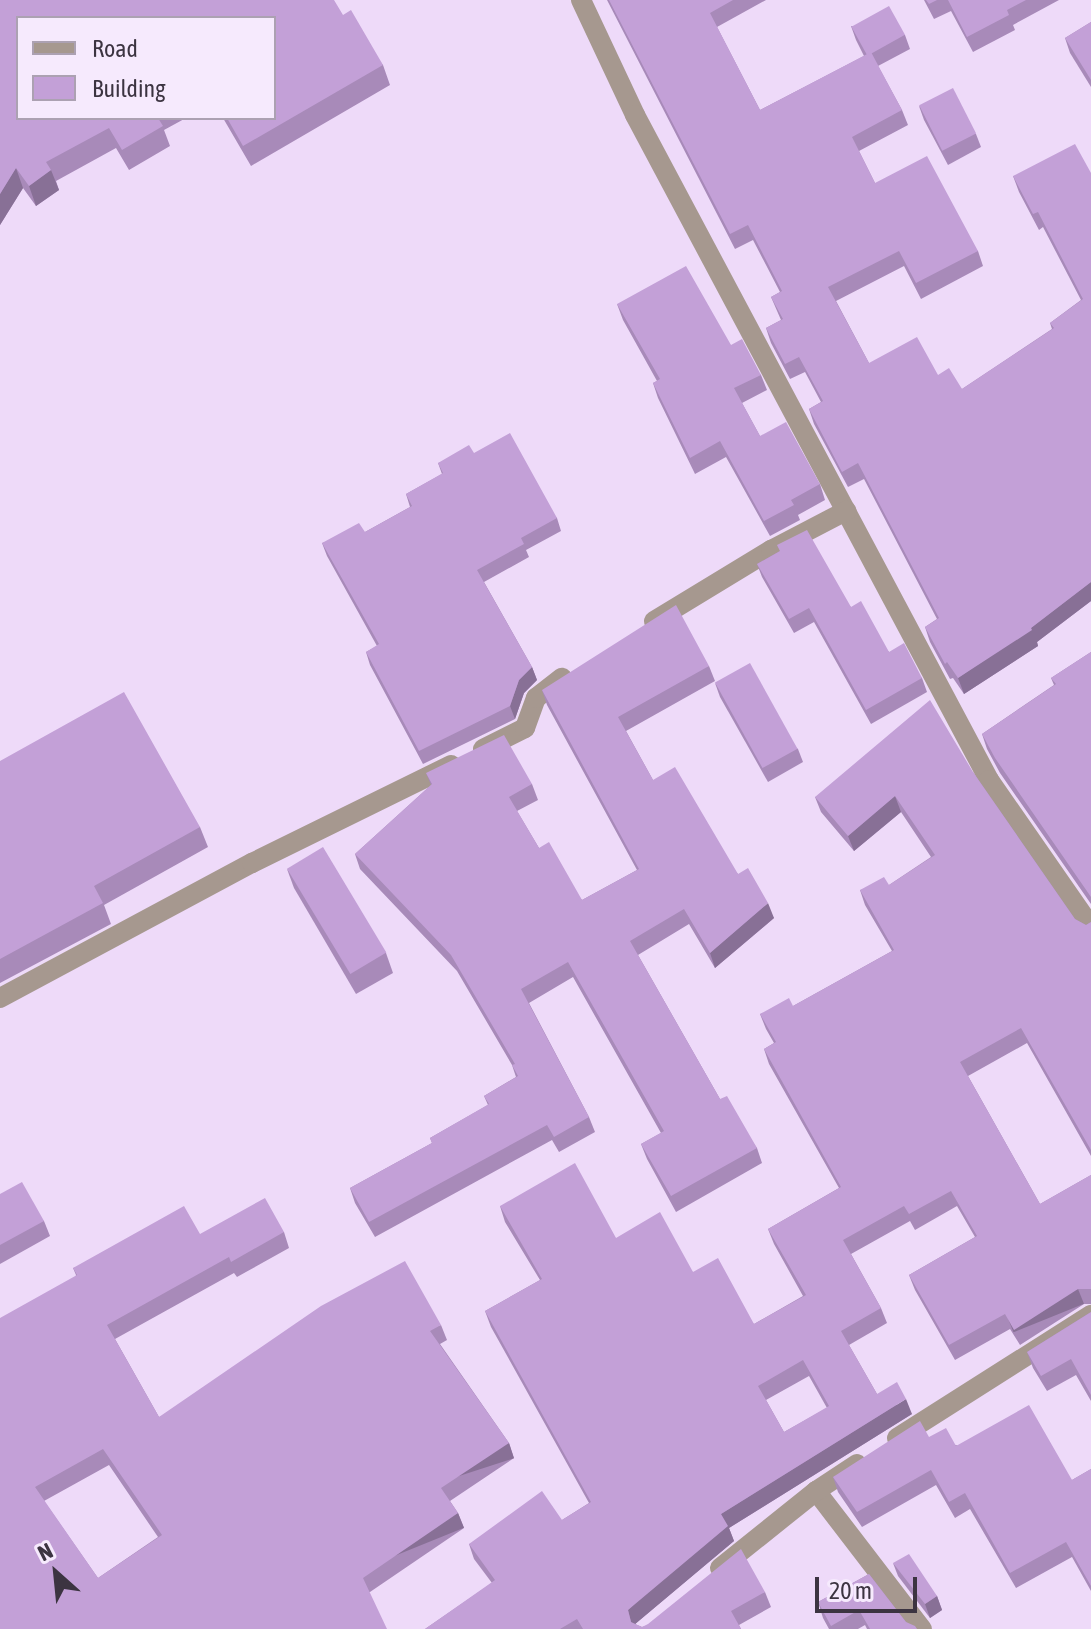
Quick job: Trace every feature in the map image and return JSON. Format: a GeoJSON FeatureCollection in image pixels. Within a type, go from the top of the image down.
{"type":"FeatureCollection","features":[{"type":"Feature","properties":{"kind":"street"},"geometry":{"type":"LineString","coordinates":[[581,0],[635,115],[989,780],[1091,927]]}},
{"type":"Feature","properties":{"kind":"street"},"geometry":{"type":"LineString","coordinates":[[641,629],[771,550],[846,511]]}},
{"type":"Feature","properties":{"kind":"street"},"geometry":{"type":"LineString","coordinates":[[0,998],[252,863],[525,728],[536,698],[576,669]]}},
{"type":"Feature","properties":{"kind":"street"},"geometry":{"type":"LineString","coordinates":[[707,1580],[816,1491],[1091,1315]]}},
{"type":"Feature","properties":{"kind":"street"},"geometry":{"type":"LineString","coordinates":[[816,1491],[922,1629]]}},
{"type":"Feature","properties":{"kind":"building"},"geometry":{"type":"Polygon","coordinates":[[[0,0],[334,0],[343,15],[351,10],[383,65],[243,146],[228,120],[276,120],[276,16],[16,16],[16,120],[159,120],[163,126],[122,150],[109,128],[46,162],[51,170],[29,186],[16,168],[0,194],[0,0]]]}},
{"type":"Feature","properties":{"kind":"building"},"geometry":{"type":"Polygon","coordinates":[[[609,0],[733,0],[710,13],[760,110],[871,52],[902,110],[852,137],[875,183],[927,156],[978,251],[916,283],[899,251],[828,287],[869,363],[917,337],[938,375],[949,368],[962,389],[1054,328],[1050,323],[1083,299],[1038,212],[1033,214],[1013,176],[1075,144],[1091,173],[1091,582],[1032,630],[958,678],[947,662],[945,664],[925,627],[939,618],[858,463],[842,472],[809,409],[823,401],[799,357],[785,364],[766,328],[783,319],[771,297],[782,291],[748,225],[730,234],[609,0]]]}},
{"type":"Feature","properties":{"kind":"building"},"geometry":{"type":"Polygon","coordinates":[[[948,0],[1026,0],[1007,10],[1009,15],[967,37],[948,0]]]}},
{"type":"Feature","properties":{"kind":"building"},"geometry":{"type":"Polygon","coordinates":[[[889,6],[905,35],[867,56],[851,27],[889,6]]]}},
{"type":"Feature","properties":{"kind":"building"},"geometry":{"type":"Polygon","coordinates":[[[1091,22],[1091,80],[1065,38],[1091,22]]]}},
{"type":"Feature","properties":{"kind":"building"},"geometry":{"type":"Polygon","coordinates":[[[953,88],[976,133],[942,151],[919,105],[953,88]]]}},
{"type":"Feature","properties":{"kind":"building"},"geometry":{"type":"Polygon","coordinates":[[[686,266],[731,345],[742,339],[761,375],[734,388],[760,436],[786,422],[820,484],[791,500],[794,505],[764,521],[720,441],[690,458],[653,383],[660,379],[617,304],[686,266]]]}},
{"type":"Feature","properties":{"kind":"building"},"geometry":{"type":"Polygon","coordinates":[[[510,433],[557,518],[521,538],[524,544],[477,570],[532,667],[519,680],[510,706],[419,751],[366,652],[379,644],[322,543],[359,523],[365,532],[412,506],[406,494],[443,473],[438,463],[469,445],[474,453],[510,433]]]}},
{"type":"Feature","properties":{"kind":"building"},"geometry":{"type":"Polygon","coordinates":[[[807,530],[851,607],[861,601],[889,652],[904,643],[922,678],[866,710],[809,608],[789,619],[757,564],[780,551],[777,545],[807,530]]]}},
{"type":"Feature","properties":{"kind":"building"},"geometry":{"type":"Polygon","coordinates":[[[676,605],[709,666],[618,717],[653,780],[675,767],[738,874],[748,868],[768,903],[710,953],[684,909],[630,941],[720,1099],[727,1096],[757,1148],[671,1196],[641,1144],[664,1131],[568,962],[521,989],[589,1117],[554,1137],[547,1125],[369,1222],[350,1188],[432,1143],[430,1138],[489,1104],[484,1096],[518,1076],[512,1065],[515,1064],[451,955],[355,854],[432,784],[426,773],[504,735],[532,784],[509,797],[539,848],[549,842],[582,900],[639,869],[542,690],[676,605]]]}},
{"type":"Feature","properties":{"kind":"building"},"geometry":{"type":"Polygon","coordinates":[[[1091,652],[1091,897],[995,758],[982,734],[1056,684],[1051,678],[1091,652]]]}},
{"type":"Feature","properties":{"kind":"building"},"geometry":{"type":"Polygon","coordinates":[[[750,663],[798,749],[763,768],[715,682],[750,663]]]}},
{"type":"Feature","properties":{"kind":"building"},"geometry":{"type":"Polygon","coordinates":[[[124,692],[200,827],[94,886],[103,903],[0,959],[0,761],[124,692]]]}},
{"type":"Feature","properties":{"kind":"building"},"geometry":{"type":"Polygon","coordinates":[[[930,700],[973,772],[1075,919],[1086,925],[1091,922],[1091,1150],[1021,1028],[960,1062],[1040,1204],[1091,1175],[1091,1289],[1078,1289],[1014,1330],[1005,1314],[949,1345],[909,1275],[977,1236],[951,1191],[909,1214],[904,1206],[843,1240],[881,1308],[841,1331],[877,1394],[897,1382],[906,1399],[721,1514],[728,1526],[628,1610],[631,1622],[642,1627],[648,1624],[741,1549],[765,1592],[731,1611],[741,1629],[583,1629],[577,1619],[560,1629],[425,1629],[495,1580],[469,1544],[542,1491],[562,1520],[591,1502],[485,1311],[542,1279],[500,1206],[575,1163],[616,1238],[660,1212],[693,1272],[718,1258],[754,1324],[806,1295],[768,1229],[841,1187],[764,1049],[776,1042],[760,1014],[789,998],[793,1006],[894,950],[860,890],[884,877],[889,885],[935,855],[895,796],[848,836],[815,797],[930,700]],[[803,1360],[758,1386],[784,1432],[829,1406],[803,1360]]]}},
{"type":"Feature","properties":{"kind":"building"},"geometry":{"type":"Polygon","coordinates":[[[323,847],[386,952],[350,974],[287,869],[323,847]]]}},
{"type":"Feature","properties":{"kind":"building"},"geometry":{"type":"Polygon","coordinates":[[[22,1182],[44,1221],[0,1245],[0,1194],[22,1182]]]}},
{"type":"Feature","properties":{"kind":"building"},"geometry":{"type":"Polygon","coordinates":[[[265,1198],[284,1232],[231,1262],[229,1257],[107,1325],[159,1417],[321,1306],[405,1261],[441,1325],[430,1331],[509,1443],[441,1488],[458,1513],[363,1578],[387,1629],[0,1629],[0,1318],[77,1275],[73,1268],[184,1206],[200,1234],[265,1198]],[[103,1449],[35,1487],[98,1578],[162,1535],[103,1449]]]}},
{"type":"Feature","properties":{"kind":"building"},"geometry":{"type":"Polygon","coordinates":[[[1091,1312],[1091,1395],[1071,1359],[1041,1376],[1027,1352],[1091,1312]]]}},
{"type":"Feature","properties":{"kind":"building"},"geometry":{"type":"Polygon","coordinates":[[[1029,1405],[1072,1480],[1091,1469],[1091,1586],[1066,1542],[1010,1573],[965,1493],[949,1502],[931,1470],[857,1512],[833,1477],[920,1421],[929,1437],[946,1428],[956,1446],[1029,1405]]]}},
{"type":"Feature","properties":{"kind":"building"},"geometry":{"type":"Polygon","coordinates":[[[909,1554],[937,1596],[925,1604],[893,1563],[909,1554]]]}},
{"type":"Feature","properties":{"kind":"building"},"geometry":{"type":"Polygon","coordinates":[[[869,1574],[906,1622],[917,1629],[870,1629],[859,1610],[831,1626],[818,1602],[869,1574]]]}}]}
